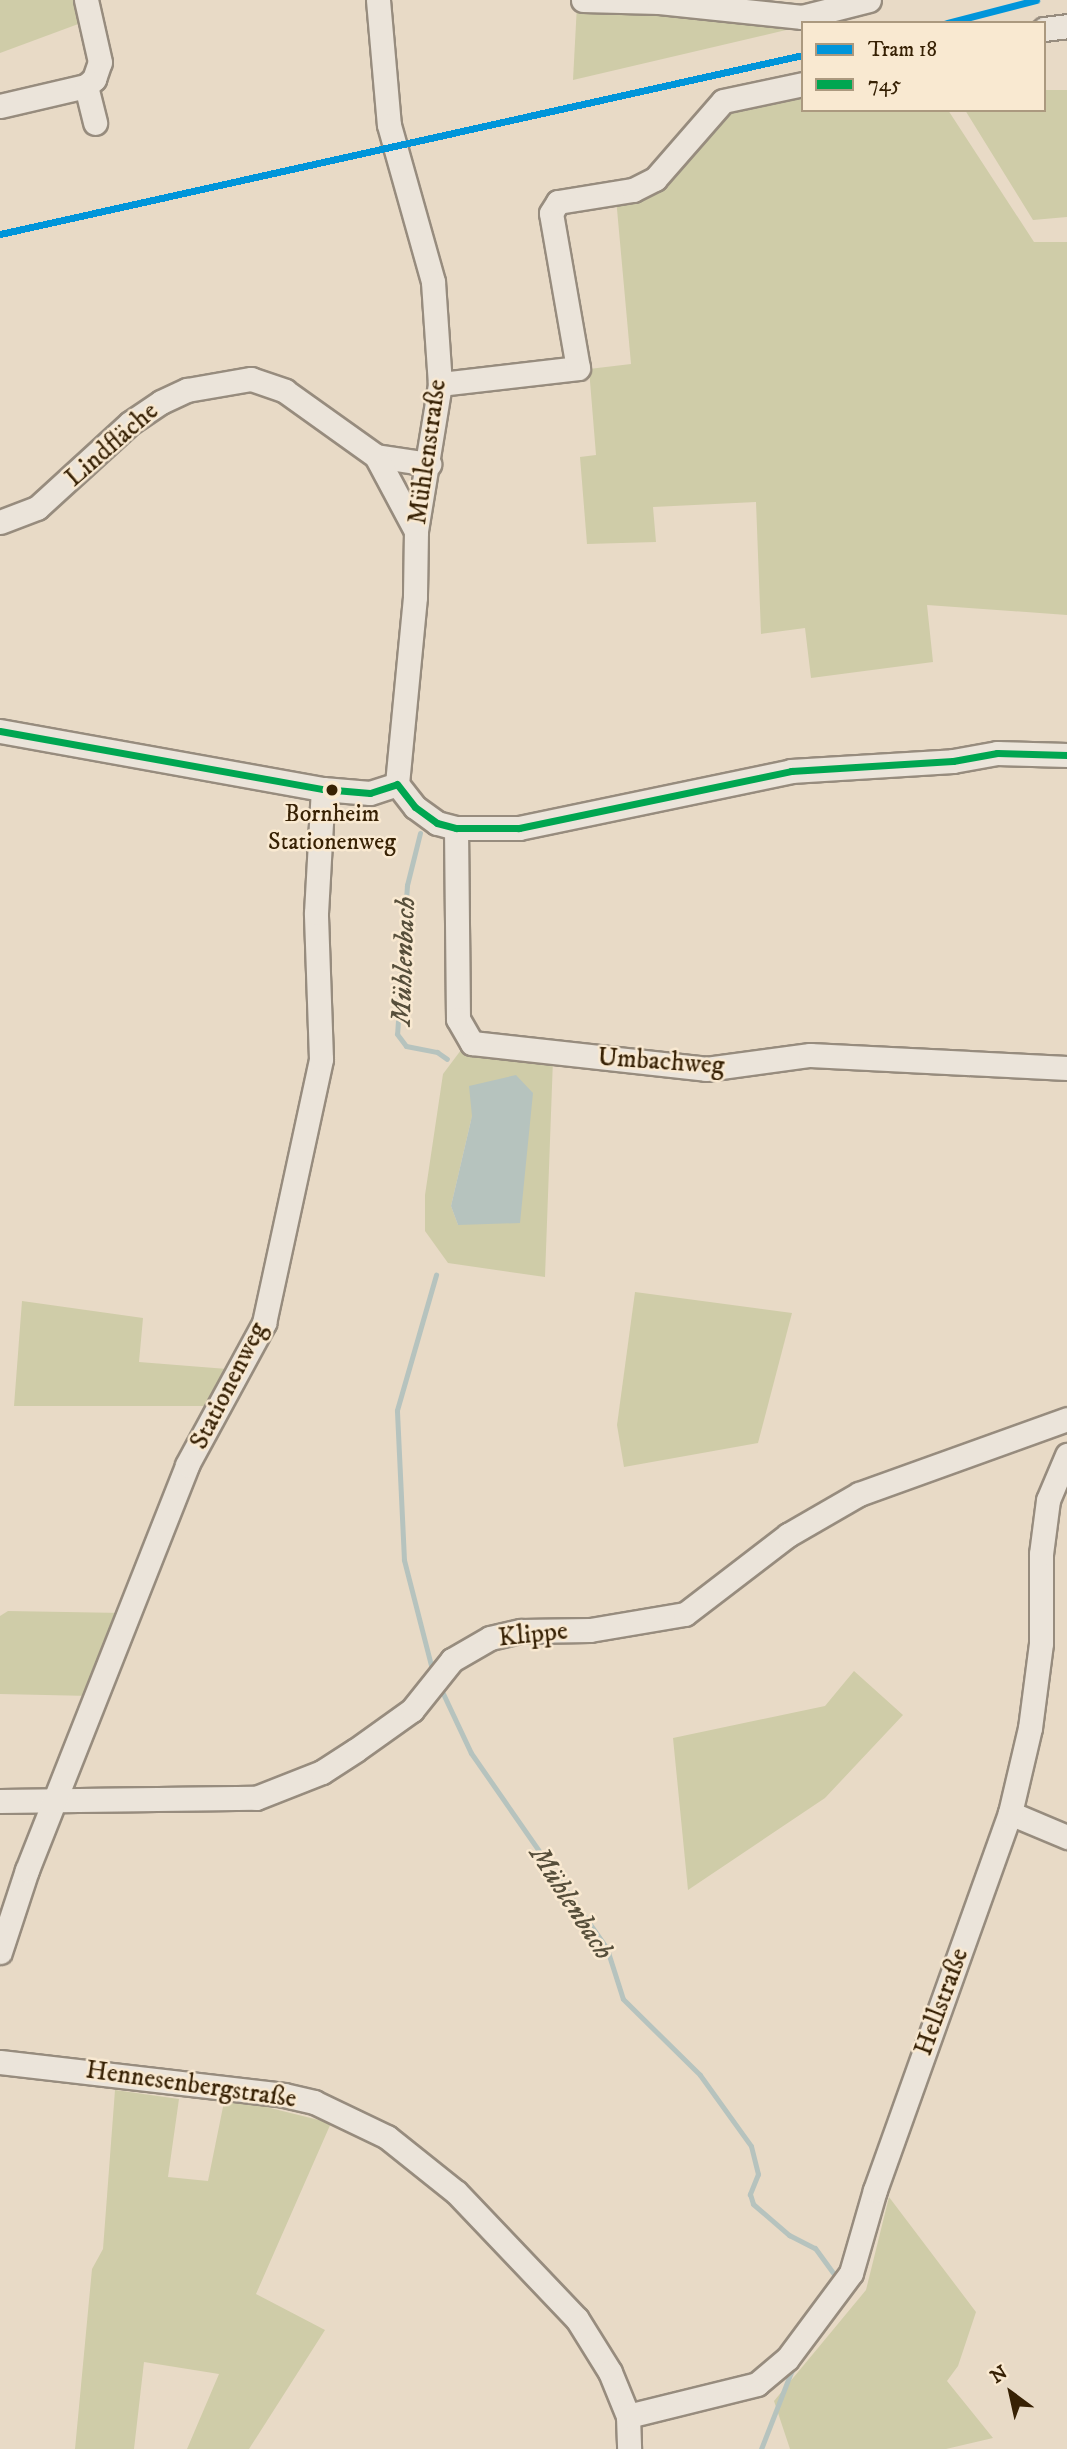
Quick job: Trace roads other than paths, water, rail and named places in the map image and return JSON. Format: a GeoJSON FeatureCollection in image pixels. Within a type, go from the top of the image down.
{"type":"FeatureCollection","features":[{"type":"Feature","properties":{"kind":"street"},"geometry":{"type":"LineString","coordinates":[[86,0],[100,62],[86,86],[95,123]]}},
{"type":"Feature","properties":{"kind":"street","name":"Mühlenstraße"},"geometry":{"type":"LineString","coordinates":[[378,0],[389,125],[433,282],[440,384],[416,531],[415,597],[397,784]]}},
{"type":"Feature","properties":{"kind":"street"},"geometry":{"type":"LineString","coordinates":[[583,0],[659,2],[802,17],[869,0]]}},
{"type":"Feature","properties":{"kind":"street"},"geometry":{"type":"LineString","coordinates":[[1046,29],[1067,26]]}},
{"type":"Feature","properties":{"kind":"street"},"geometry":{"type":"LineString","coordinates":[[440,384],[579,368],[551,213],[558,202],[634,190],[654,178],[723,101],[801,84]]}},
{"type":"Feature","properties":{"kind":"street"},"geometry":{"type":"LineString","coordinates":[[0,106],[86,86]]}},
{"type":"Feature","properties":{"kind":"street","name":"Lindfläche"},"geometry":{"type":"LineString","coordinates":[[0,522],[37,508],[130,423],[161,402],[220,382],[251,379],[285,391],[376,456],[416,531]]}},
{"type":"Feature","properties":{"kind":"street","name":"Lindfläche"},"geometry":{"type":"LineString","coordinates":[[376,456],[429,464]]}},
{"type":"Feature","properties":{"kind":"street"},"geometry":{"type":"LineString","coordinates":[[0,732],[323,789],[370,793],[397,784],[415,807],[437,823],[456,828],[519,828],[791,771],[953,761],[997,753],[1067,755]]}},
{"type":"Feature","properties":{"kind":"street","name":"Stationenweg"},"geometry":{"type":"LineString","coordinates":[[0,1952],[187,1465],[264,1323],[321,1059],[316,913],[323,789]]}},
{"type":"Feature","properties":{"kind":"street","name":"Umbachweg"},"geometry":{"type":"LineString","coordinates":[[456,828],[458,1019],[472,1043],[706,1069],[810,1055],[1067,1068]]}},
{"type":"Feature","properties":{"kind":"street","name":"Klippe"},"geometry":{"type":"LineString","coordinates":[[0,1801],[256,1798],[322,1772],[412,1710],[452,1660],[491,1637],[521,1631],[590,1630],[684,1615],[788,1535],[859,1494],[1067,1419]]}},
{"type":"Feature","properties":{"kind":"street","name":"Hellstraße"},"geometry":{"type":"LineString","coordinates":[[628,2416],[757,2384],[787,2359],[851,2273],[875,2190],[1010,1813],[1035,1691],[1041,1643],[1041,1555],[1048,1500],[1067,1455]]}},
{"type":"Feature","properties":{"kind":"street"},"geometry":{"type":"LineString","coordinates":[[1010,1813],[1067,1838]]}},
{"type":"Feature","properties":{"kind":"street","name":"Hennesenbergstraße"},"geometry":{"type":"LineString","coordinates":[[0,2062],[284,2095],[314,2102],[387,2137],[456,2192],[577,2319],[610,2372],[628,2416],[629,2449]]}},
{"type":"Feature","properties":{"kind":"waterway","name":"Mühlenbach"},"geometry":{"type":"LineString","coordinates":[[420,833],[407,885],[397,1034],[406,1046],[437,1052],[447,1059]]}},
{"type":"Feature","properties":{"kind":"waterway","name":"Mühlenbach"},"geometry":{"type":"LineString","coordinates":[[433,1673],[404,1560],[397,1410],[436,1275]]}},
{"type":"Feature","properties":{"kind":"waterway","name":"Mühlenbach"},"geometry":{"type":"LineString","coordinates":[[439,1685],[471,1753],[607,1949],[623,1999],[700,2075],[751,2146],[758,2174],[750,2194],[753,2204],[789,2235],[815,2248],[838,2280]]}},
{"type":"Feature","properties":{"kind":"waterway","name":"Mühlenbach"},"geometry":{"type":"LineString","coordinates":[[761,2449],[791,2372],[846,2295]]}},
{"type":"Feature","properties":{"kind":"tram line","name":"18"},"geometry":{"type":"LineString","coordinates":[[955,21],[1036,0]]}},
{"type":"Feature","properties":{"kind":"tram line","name":"18"},"geometry":{"type":"LineString","coordinates":[[0,234],[801,55]]}},
{"type":"Feature","properties":{"kind":"place","name":"Bornheim Stationenweg"},"geometry":{"type":"Point","coordinates":[332,790]}}]}
